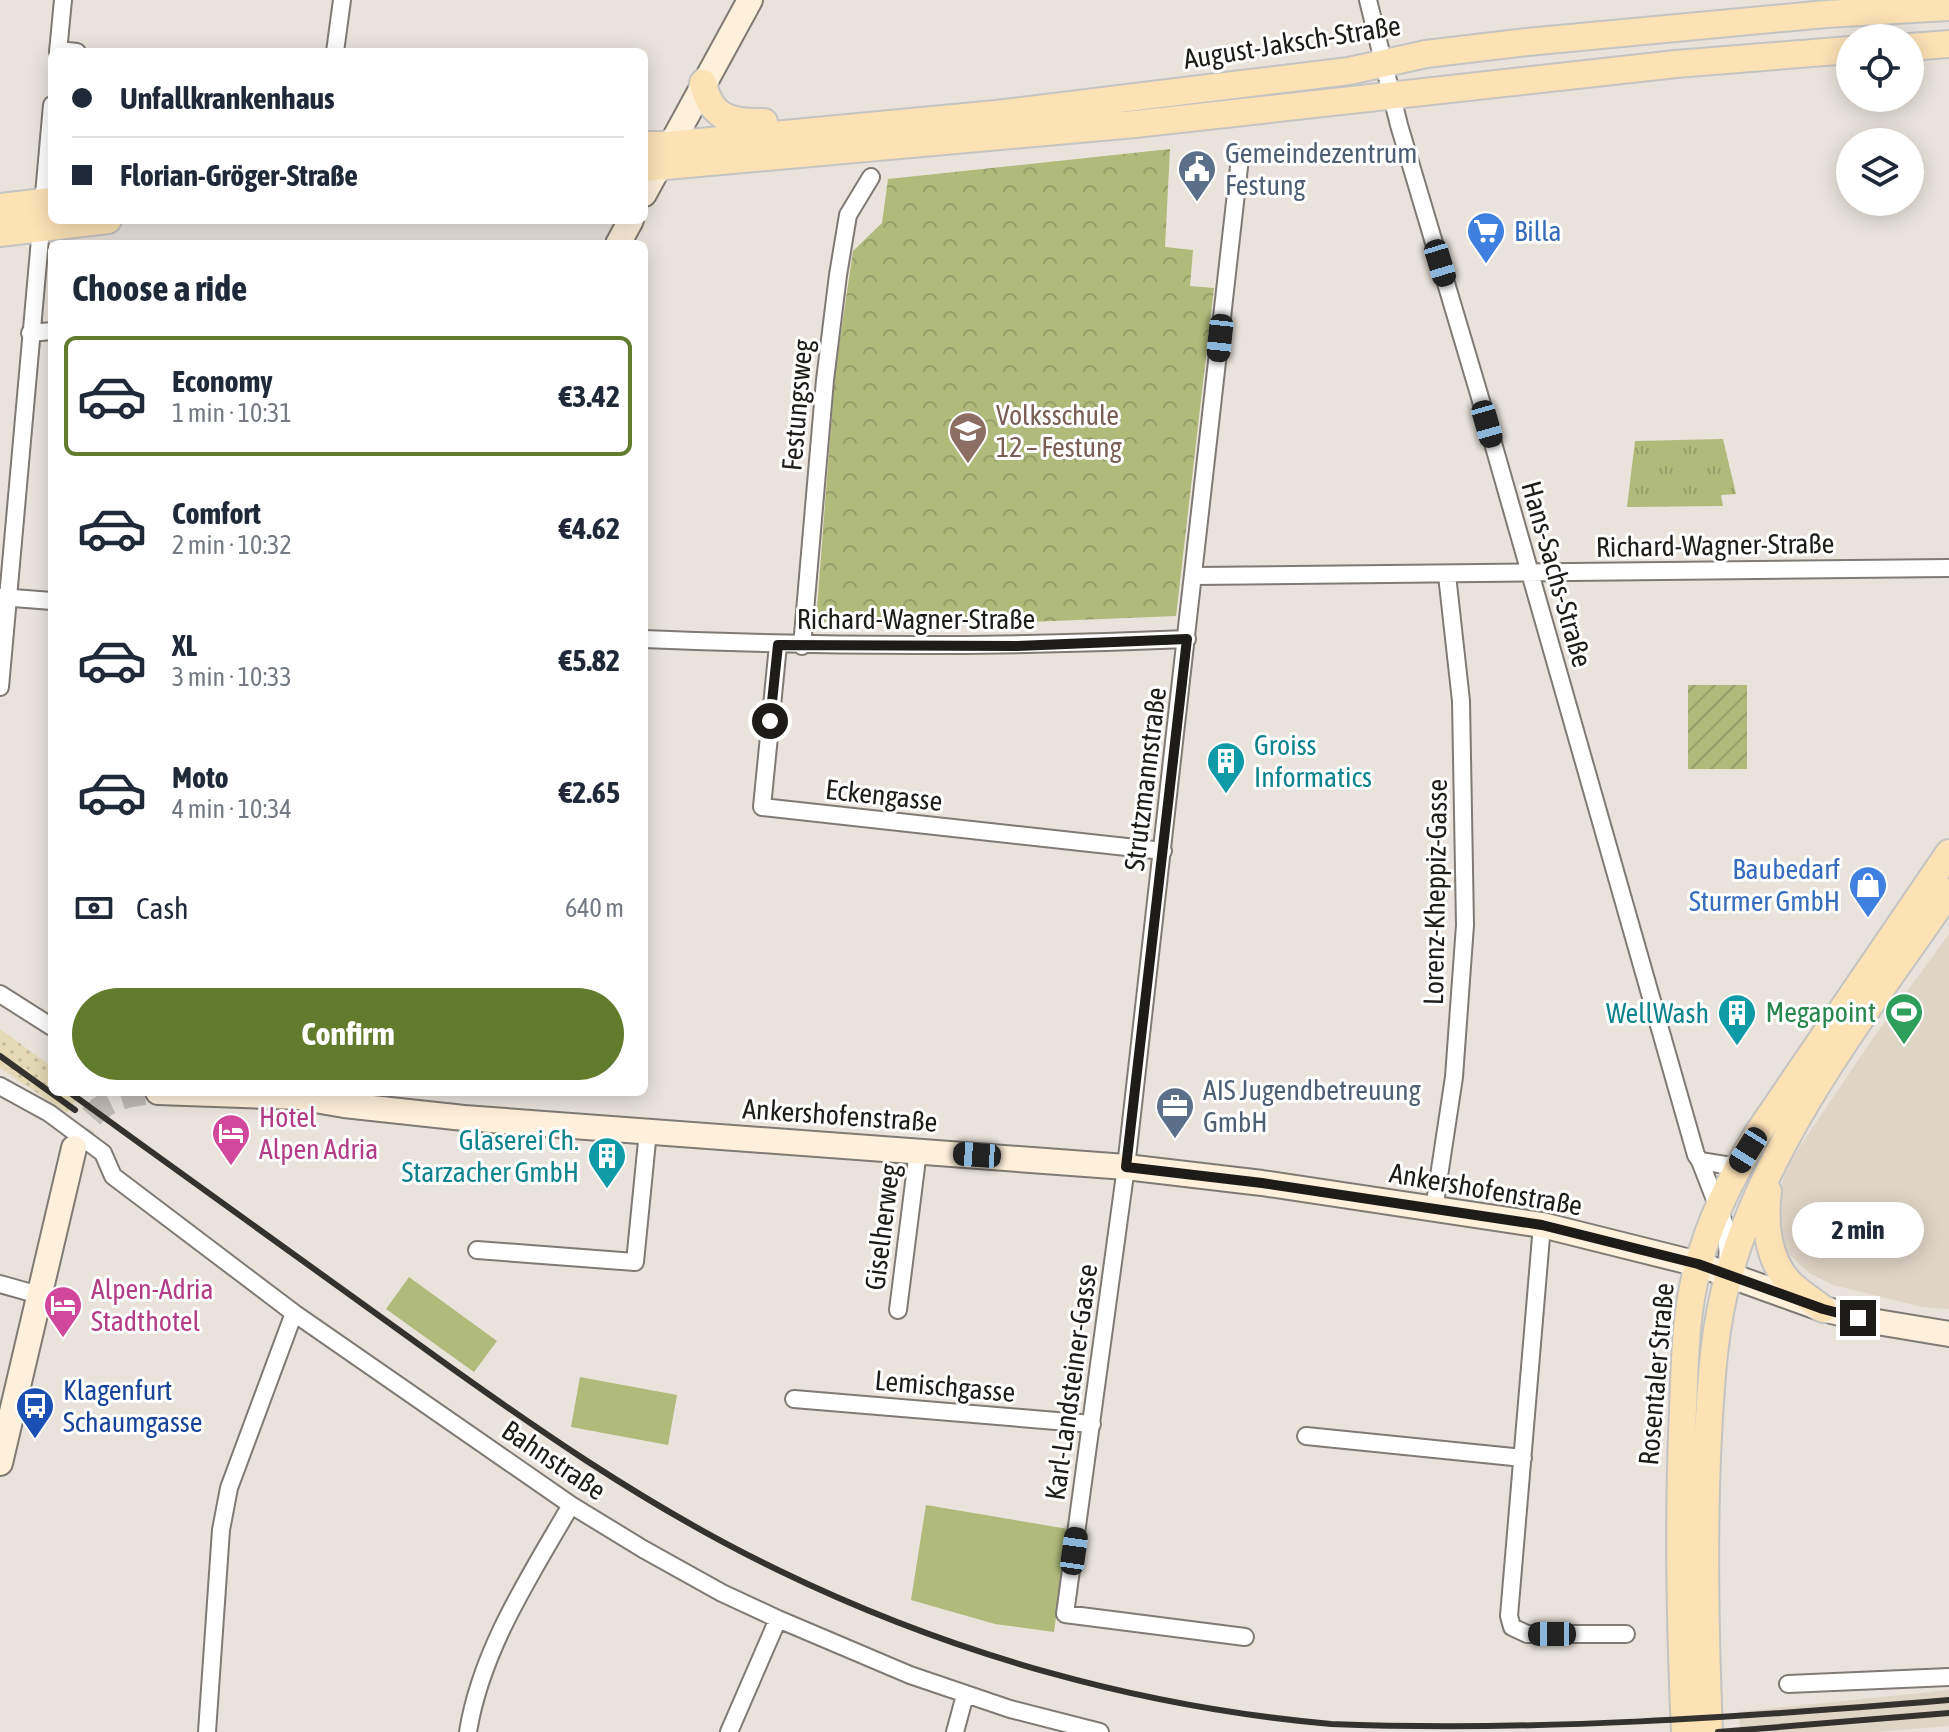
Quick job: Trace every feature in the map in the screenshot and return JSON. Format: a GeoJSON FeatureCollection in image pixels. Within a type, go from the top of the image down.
{"type":"FeatureCollection","features":[{"type":"Feature","properties":{"kind":"main road","name":"August-Jaksch-Straße"},"geometry":{"type":"LineString","coordinates":[[654,156],[813,131],[996,114],[1349,71],[1426,54],[1632,31],[1949,7]]}},
{"type":"Feature","properties":{"kind":"main road"},"geometry":{"type":"LineString","coordinates":[[1924,46],[1949,44]]}},
{"type":"Feature","properties":{"kind":"main road","name":"August-Jaksch-Straße"},"geometry":{"type":"LineString","coordinates":[[654,156],[1135,124],[1663,65],[1836,51]]}},
{"type":"Feature","properties":{"kind":"main road"},"geometry":{"type":"LineString","coordinates":[[703,83],[707,98],[715,109],[731,121],[784,121],[813,131]]}},
{"type":"Feature","properties":{"kind":"main road"},"geometry":{"type":"LineString","coordinates":[[0,207],[47,202]]}},
{"type":"Feature","properties":{"kind":"main road"},"geometry":{"type":"LineString","coordinates":[[0,233],[80,224]]}},
{"type":"Feature","properties":{"kind":"main road","name":"Rosentaler Straße"},"geometry":{"type":"LineString","coordinates":[[1685,1732],[1679,1606],[1679,1481],[1687,1315],[1698,1264],[1722,1218],[1738,1167],[1949,853]]}},
{"type":"Feature","properties":{"kind":"main road","name":"Rosentaler Straße"},"geometry":{"type":"LineString","coordinates":[[1709,1732],[1704,1613],[1707,1459],[1714,1350],[1770,1172],[1791,1126],[1949,892]]}},
{"type":"Feature","properties":{"kind":"main road"},"geometry":{"type":"LineString","coordinates":[[1770,1172],[1765,1212],[1770,1245],[1786,1279],[1823,1309]]}},
{"type":"Feature","properties":{"kind":"street"},"geometry":{"type":"LineString","coordinates":[[58,48],[63,0]]}},
{"type":"Feature","properties":{"kind":"street"},"geometry":{"type":"LineString","coordinates":[[336,48],[342,0]]}},
{"type":"Feature","properties":{"kind":"street"},"geometry":{"type":"LineString","coordinates":[[648,179],[654,156],[703,83],[750,0]]}},
{"type":"Feature","properties":{"kind":"street","name":"Hans-Sachs-Straße"},"geometry":{"type":"LineString","coordinates":[[1368,0],[1392,94],[1674,1082],[1737,1270]]}},
{"type":"Feature","properties":{"kind":"street","name":"Strutzmannstraße"},"geometry":{"type":"LineString","coordinates":[[1126,1167],[1240,158]]}},
{"type":"Feature","properties":{"kind":"street","name":"Festungsweg"},"geometry":{"type":"LineString","coordinates":[[802,646],[825,380],[838,275],[848,215],[871,177]]}},
{"type":"Feature","properties":{"kind":"street"},"geometry":{"type":"LineString","coordinates":[[0,687],[4,597],[39,230],[47,202]]}},
{"type":"Feature","properties":{"kind":"street"},"geometry":{"type":"LineString","coordinates":[[30,333],[48,331]]}},
{"type":"Feature","properties":{"kind":"street","name":"Richard-Wagner-Straße"},"geometry":{"type":"LineString","coordinates":[[1195,576],[1529,575],[1948,568]]}},
{"type":"Feature","properties":{"kind":"street","name":"Lorenz-Kheppiz-Gasse"},"geometry":{"type":"LineString","coordinates":[[1434,1209],[1454,1077],[1465,925],[1461,701],[1447,575]]}},
{"type":"Feature","properties":{"kind":"street"},"geometry":{"type":"LineString","coordinates":[[4,597],[48,601]]}},
{"type":"Feature","properties":{"kind":"street","name":"Richard-Wagner-Straße"},"geometry":{"type":"LineString","coordinates":[[648,639],[802,646],[1017,646],[1187,639]]}},
{"type":"Feature","properties":{"kind":"street","name":"Eckengasse"},"geometry":{"type":"LineString","coordinates":[[778,645],[762,807],[1163,851]]}},
{"type":"Feature","properties":{"kind":"street"},"geometry":{"type":"LineString","coordinates":[[0,994],[48,1024]]}},
{"type":"Feature","properties":{"kind":"street","name":"Bahnstraße"},"geometry":{"type":"LineString","coordinates":[[0,1086],[49,1113],[103,1153],[113,1176],[294,1313],[571,1505],[669,1564],[778,1619],[910,1675],[965,1695],[1100,1732]]}},
{"type":"Feature","properties":{"kind":"street","name":"Ankershofenstraße"},"geometry":{"type":"LineString","coordinates":[[311,1096],[344,1105],[464,1118],[1126,1167],[1262,1183],[1542,1225],[1698,1264],[1737,1270],[1823,1309],[1949,1334]]}},
{"type":"Feature","properties":{"kind":"street"},"geometry":{"type":"LineString","coordinates":[[477,1250],[635,1262],[648,1131]]}},
{"type":"Feature","properties":{"kind":"street"},"geometry":{"type":"LineString","coordinates":[[0,1463],[74,1148]]}},
{"type":"Feature","properties":{"kind":"street","name":"Giselherweg"},"geometry":{"type":"LineString","coordinates":[[898,1310],[918,1151]]}},
{"type":"Feature","properties":{"kind":"street"},"geometry":{"type":"LineString","coordinates":[[1700,1161],[1738,1167]]}},
{"type":"Feature","properties":{"kind":"street","name":"Karl-Landsteiner-Gasse"},"geometry":{"type":"LineString","coordinates":[[1126,1167],[1065,1614],[1245,1637]]}},
{"type":"Feature","properties":{"kind":"street"},"geometry":{"type":"LineString","coordinates":[[1542,1225],[1509,1616],[1512,1627],[1527,1634],[1626,1634]]}},
{"type":"Feature","properties":{"kind":"street"},"geometry":{"type":"LineString","coordinates":[[0,1284],[39,1295]]}},
{"type":"Feature","properties":{"kind":"street"},"geometry":{"type":"LineString","coordinates":[[207,1732],[221,1530],[229,1488],[294,1313]]}},
{"type":"Feature","properties":{"kind":"street","name":"Lemischgasse"},"geometry":{"type":"LineString","coordinates":[[794,1399],[1092,1424]]}},
{"type":"Feature","properties":{"kind":"street"},"geometry":{"type":"LineString","coordinates":[[1306,1436],[1523,1458]]}},
{"type":"Feature","properties":{"kind":"street"},"geometry":{"type":"LineString","coordinates":[[468,1732],[473,1700],[517,1598],[571,1505]]}},
{"type":"Feature","properties":{"kind":"street"},"geometry":{"type":"LineString","coordinates":[[729,1732],[778,1619]]}},
{"type":"Feature","properties":{"kind":"street"},"geometry":{"type":"LineString","coordinates":[[1788,1684],[1949,1677]]}},
{"type":"Feature","properties":{"kind":"street"},"geometry":{"type":"LineString","coordinates":[[955,1732],[965,1695]]}},
{"type":"Feature","properties":{"kind":"shaded area"},"geometry":{"type":"Polygon","coordinates":[[[1949,934],[1949,1309],[1922,1307],[1833,1285],[1809,1273],[1789,1254],[1779,1234],[1778,1202],[1784,1175],[1794,1155],[1875,1035],[1949,934]]]}},
{"type":"Feature","properties":{"kind":"shaded area"},"geometry":{"type":"Polygon","coordinates":[[[1949,1690],[1949,1726],[1878,1732],[1741,1732],[1738,1712],[1949,1690]]]}},
{"type":"Feature","properties":{"kind":"green space"},"geometry":{"type":"Polygon","coordinates":[[[1170,149],[1165,247],[1193,250],[1190,286],[1214,288],[1176,616],[1004,623],[816,622],[835,373],[853,251],[882,223],[888,179],[1170,149]]]}},
{"type":"Feature","properties":{"kind":"green space"},"geometry":{"type":"Polygon","coordinates":[[[1723,439],[1736,494],[1721,495],[1723,506],[1627,507],[1635,441],[1723,439]]]}},
{"type":"Feature","properties":{"kind":"green space"},"geometry":{"type":"Polygon","coordinates":[[[1688,685],[1747,685],[1747,769],[1688,769],[1688,685]]]}},
{"type":"Feature","properties":{"kind":"green space"},"geometry":{"type":"Polygon","coordinates":[[[409,1277],[497,1341],[474,1372],[386,1309],[409,1277]]]}},
{"type":"Feature","properties":{"kind":"green space"},"geometry":{"type":"Polygon","coordinates":[[[580,1377],[677,1395],[668,1445],[571,1427],[580,1377]]]}},
{"type":"Feature","properties":{"kind":"green space"},"geometry":{"type":"Polygon","coordinates":[[[926,1505],[1068,1529],[1054,1632],[995,1624],[911,1600],[926,1505]]]}},
{"type":"Feature","properties":{"kind":"sand"},"geometry":{"type":"Polygon","coordinates":[[[0,1029],[48,1064],[48,1096],[78,1096],[67,1113],[0,1068],[0,1029]]]}},
{"type":"Feature","properties":{"kind":"tunnel"},"geometry":{"type":"LineString","coordinates":[[74,1148],[87,1121],[96,1112],[117,1099],[129,1096]]}},
{"type":"Feature","properties":{"kind":"railway"},"geometry":{"type":"LineString","coordinates":[[0,1056],[48,1091]]}},
{"type":"Feature","properties":{"kind":"railway"},"geometry":{"type":"LineString","coordinates":[[56,1096],[75,1110]]}},
{"type":"Feature","properties":{"kind":"railway"},"geometry":{"type":"LineString","coordinates":[[75,1096],[494,1398],[633,1490],[778,1570],[910,1627],[978,1651],[1047,1672],[1188,1705],[1331,1724],[1563,1724],[1718,1717],[1949,1700]]}},
{"type":"Feature","properties":{"kind":"railway"},"geometry":{"type":"LineString","coordinates":[[1718,1732],[1949,1713]]}},
{"type":"Feature","properties":{"kind":"place","name":"Gemeindezentrum Festung"},"geometry":{"type":"Point","coordinates":[1197,203]}},
{"type":"Feature","properties":{"kind":"place","name":"Billa"},"geometry":{"type":"Point","coordinates":[1486,265]}},
{"type":"Feature","properties":{"kind":"place","name":"Volksschule 12 – Festung"},"geometry":{"type":"Point","coordinates":[968,465]}},
{"type":"Feature","properties":{"kind":"place","name":"Groiss Informatics"},"geometry":{"type":"Point","coordinates":[1226,795]}},
{"type":"Feature","properties":{"kind":"place","name":"Baubedarf Sturmer GmbH"},"geometry":{"type":"Point","coordinates":[1868,919]}},
{"type":"Feature","properties":{"kind":"place","name":"Megapoint"},"geometry":{"type":"Point","coordinates":[1904,1046]}},
{"type":"Feature","properties":{"kind":"place","name":"WellWash"},"geometry":{"type":"Point","coordinates":[1737,1047]}},
{"type":"Feature","properties":{"kind":"place","name":"AIS Jugendbetreuung GmbH"},"geometry":{"type":"Point","coordinates":[1175,1140]}},
{"type":"Feature","properties":{"kind":"place","name":"Hotel Alpen Adria"},"geometry":{"type":"Point","coordinates":[231,1167]}},
{"type":"Feature","properties":{"kind":"place","name":"Glaserei Ch. Starzacher GmbH"},"geometry":{"type":"Point","coordinates":[607,1190]}},
{"type":"Feature","properties":{"kind":"place","name":"Alpen-Adria Stadthotel"},"geometry":{"type":"Point","coordinates":[63,1339]}},
{"type":"Feature","properties":{"kind":"place","name":"Klagenfurt Schaumgasse"},"geometry":{"type":"Point","coordinates":[35,1440]}},
{"type":"Feature","properties":{"kind":"route"},"geometry":{"type":"LineString","coordinates":[[770,721],[778,645],[1017,646],[1187,639],[1126,1167],[1262,1183],[1542,1225],[1698,1264],[1823,1309],[1858,1318]]}}]}
